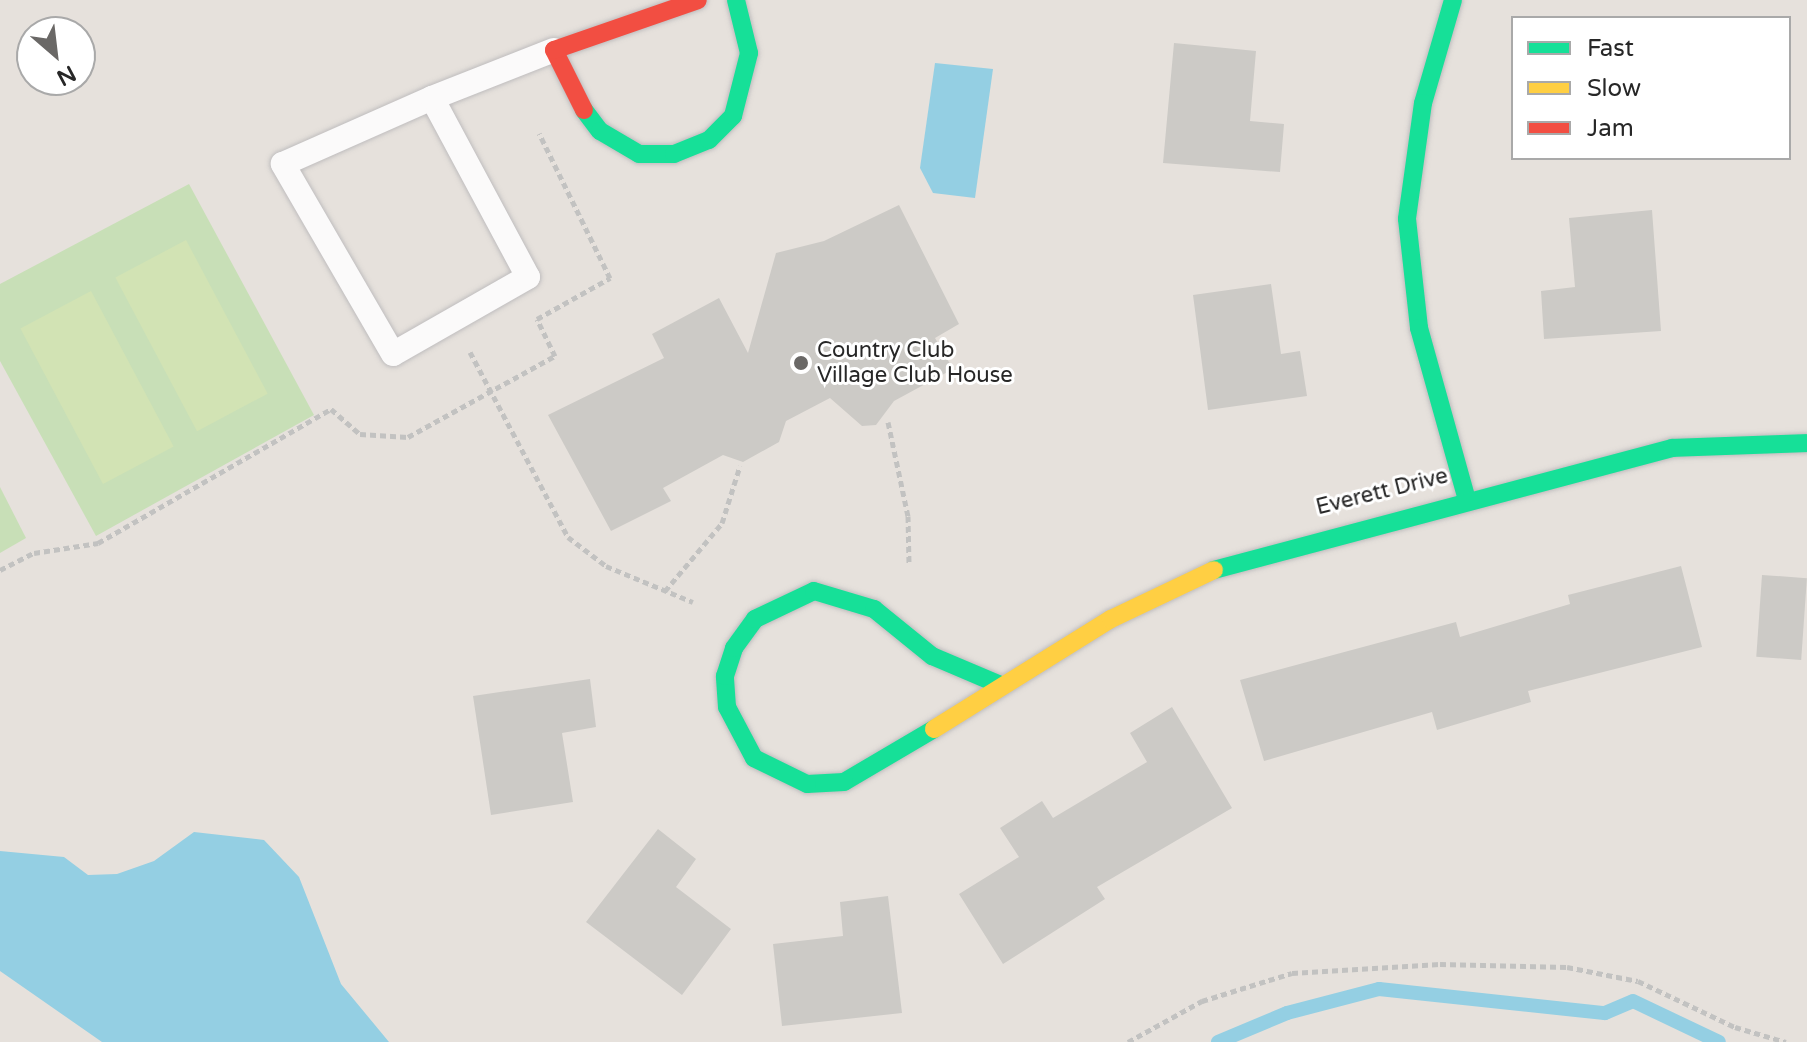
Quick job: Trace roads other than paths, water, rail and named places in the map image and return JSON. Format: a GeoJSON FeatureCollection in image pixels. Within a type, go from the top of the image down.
{"type":"FeatureCollection","features":[{"type":"Feature","properties":{"kind":"street"},"geometry":{"type":"LineString","coordinates":[[698,0],[554,50],[571,92],[600,131],[639,154],[674,154],[709,140],[745,89],[749,53],[736,0]]}},
{"type":"Feature","properties":{"kind":"street"},"geometry":{"type":"LineString","coordinates":[[1453,0],[1423,103],[1407,219],[1419,328],[1466,496]]}},
{"type":"Feature","properties":{"kind":"street","name":"Everett Drive"},"geometry":{"type":"LineString","coordinates":[[998,684],[932,656],[874,609],[814,591],[783,600],[755,619],[734,648],[725,676],[727,707],[754,758],[807,784],[860,777],[998,684],[1122,612],[1240,558],[1466,496],[1672,448],[1807,443]]}},
{"type":"Feature","properties":{"kind":"lane"},"geometry":{"type":"LineString","coordinates":[[432,98],[528,277],[393,354],[283,164],[432,98],[554,50]]}},
{"type":"Feature","properties":{"kind":"water"},"geometry":{"type":"Polygon","coordinates":[[[935,63],[993,69],[975,198],[933,193],[920,168],[935,63]]]}},
{"type":"Feature","properties":{"kind":"water"},"geometry":{"type":"Polygon","coordinates":[[[194,832],[264,840],[299,877],[341,984],[389,1042],[102,1042],[0,971],[0,851],[64,857],[88,875],[117,874],[154,861],[194,832]]]}},
{"type":"Feature","properties":{"kind":"waterway"},"geometry":{"type":"LineString","coordinates":[[1218,1042],[1287,1013],[1379,989],[1605,1013],[1633,1001],[1719,1042]]}},
{"type":"Feature","properties":{"kind":"place","name":"Country Club Village Club House"},"geometry":{"type":"Point","coordinates":[801,363]}}]}
